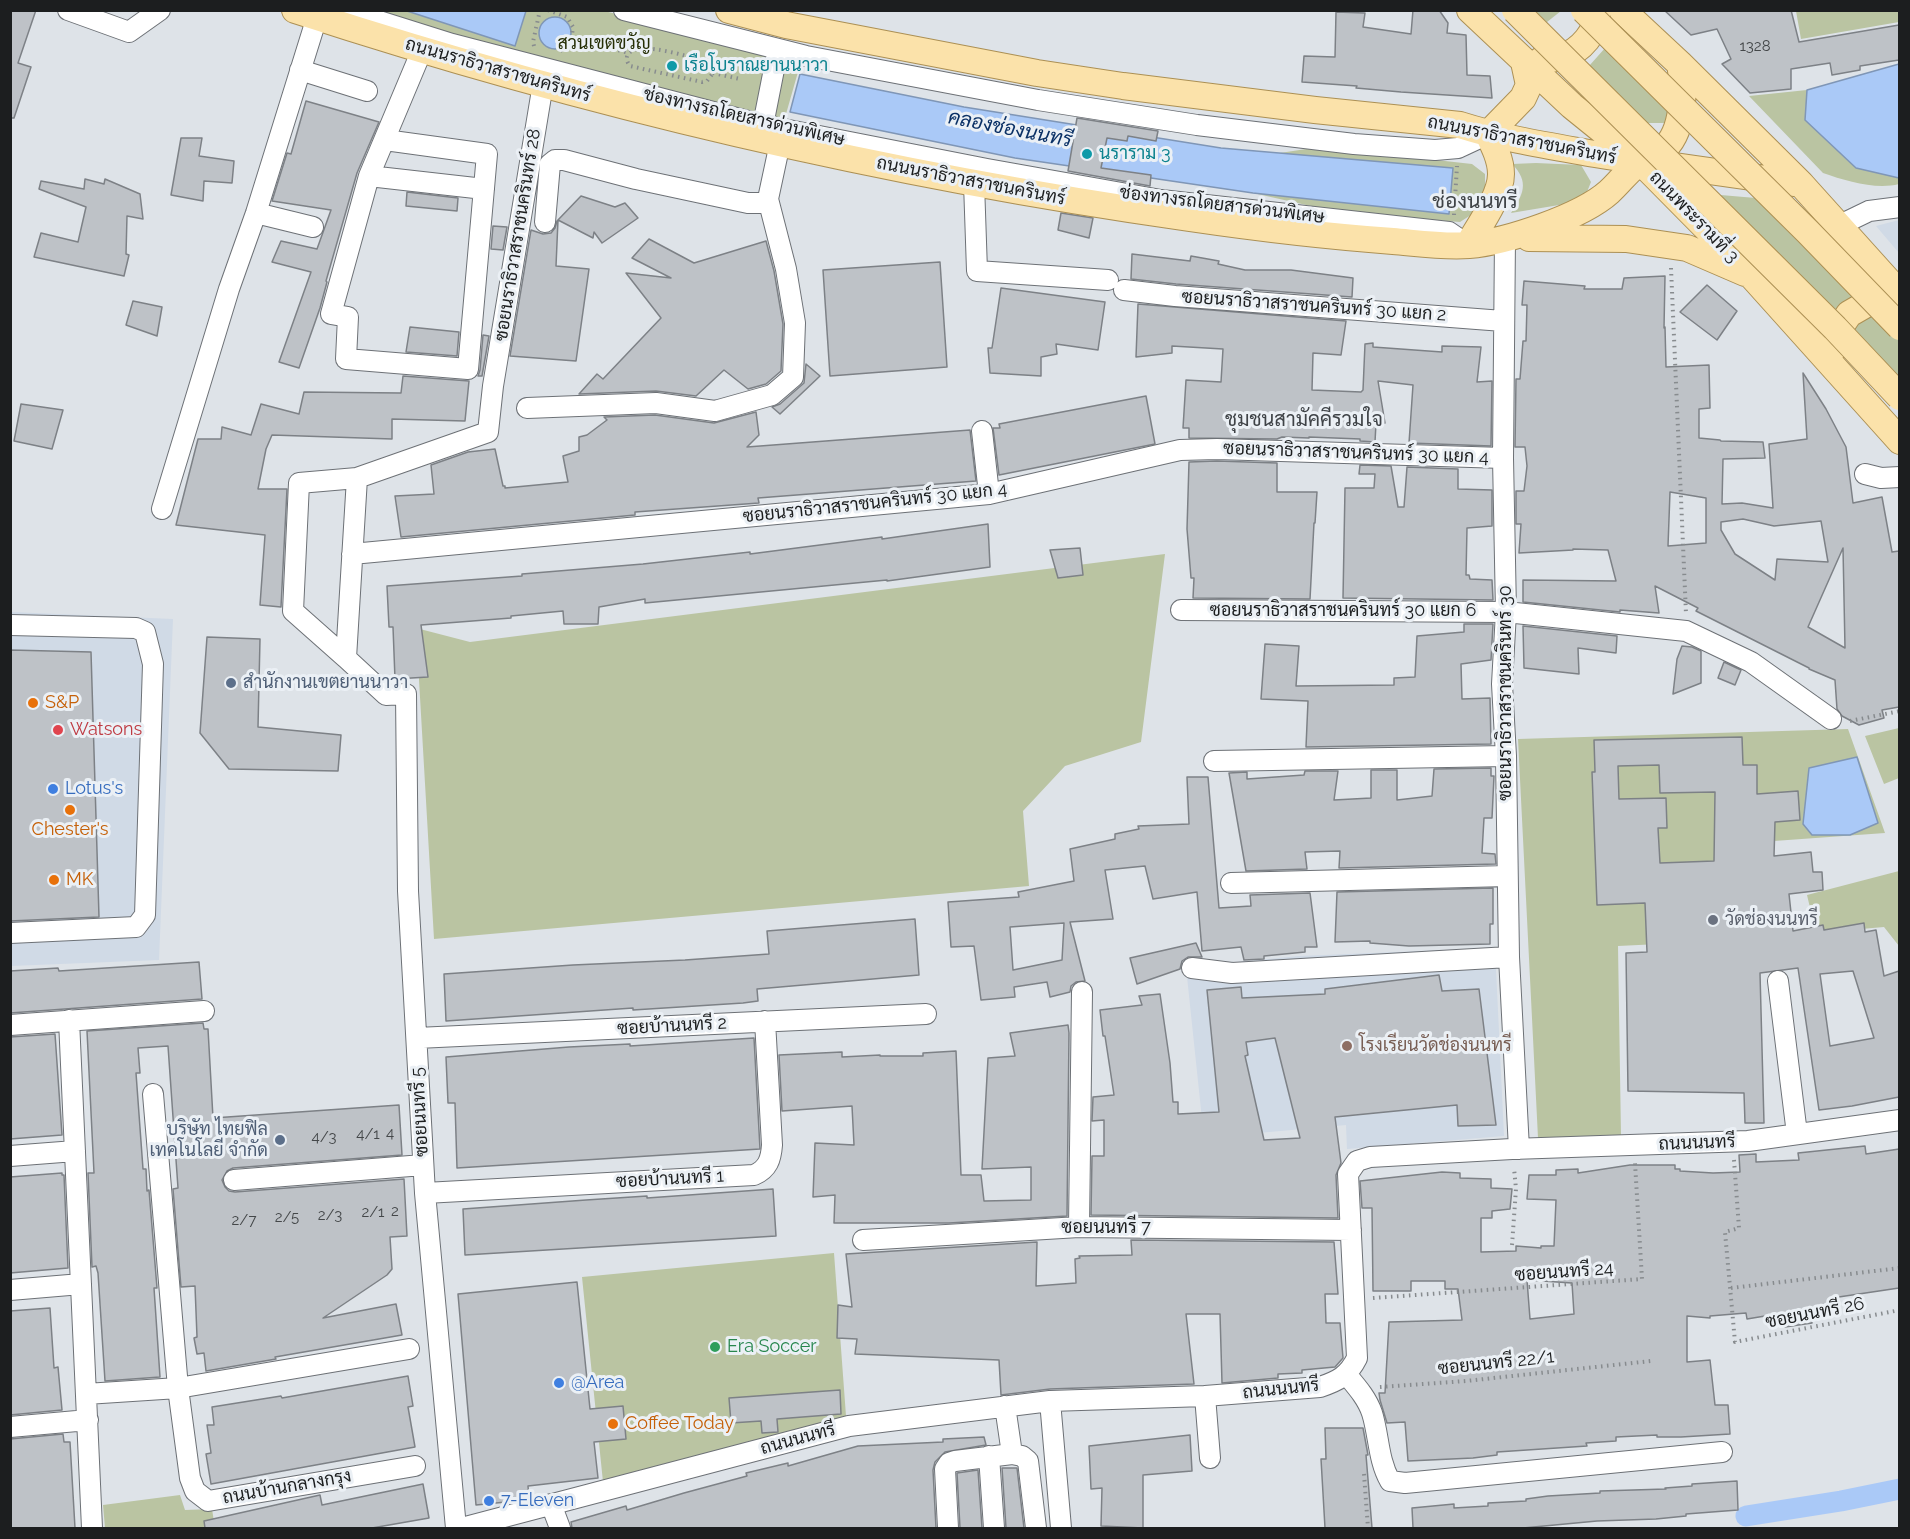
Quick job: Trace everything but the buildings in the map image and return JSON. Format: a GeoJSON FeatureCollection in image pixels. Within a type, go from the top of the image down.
{"type":"FeatureCollection","features":[{"type":"Feature","properties":{"kind":"main road","name":"ถนนนราธิวาสราชนครินทร์"},"geometry":{"type":"LineString","coordinates":[[729,10],[786,25],[1037,73],[1215,98],[1460,125],[1488,134],[1548,146],[1801,184]]}},
{"type":"Feature","properties":{"kind":"main road","name":"ถนนพระรามที่ 3"},"geometry":{"type":"LineString","coordinates":[[1470,10],[1572,106],[1640,161],[1732,254],[1899,441]]}},
{"type":"Feature","properties":{"kind":"main road","name":"ถนนพระรามที่ 3"},"geometry":{"type":"LineString","coordinates":[[1515,10],[1827,319],[1899,397]]}},
{"type":"Feature","properties":{"kind":"main road"},"geometry":{"type":"LineString","coordinates":[[1584,10],[1808,232],[1899,327]]}},
{"type":"Feature","properties":{"kind":"main road"},"geometry":{"type":"LineString","coordinates":[[1468,245],[1497,195],[1502,174],[1497,153],[1488,134],[1523,98],[1529,85],[1524,62],[1560,57],[1575,50],[1592,32],[1598,20],[1597,10]]}},
{"type":"Feature","properties":{"kind":"main road"},"geometry":{"type":"LineString","coordinates":[[1622,10],[1801,184],[1899,296]]}},
{"type":"Feature","properties":{"kind":"main road","name":"ถนนนราธิวาสราชนครินทร์"},"geometry":{"type":"LineString","coordinates":[[306,14],[543,84],[772,134],[910,171],[1250,227],[1351,238],[1468,245],[1505,238],[1568,217],[1610,191],[1640,161],[1664,148],[1676,134],[1681,109],[1683,80],[1680,64]]}},
{"type":"Feature","properties":{"kind":"main road"},"geometry":{"type":"LineString","coordinates":[[1505,238],[1626,239],[1686,248],[1749,274]]}},
{"type":"Feature","properties":{"kind":"main road"},"geometry":{"type":"LineString","coordinates":[[1830,364],[1833,338],[1849,314],[1875,299],[1899,296]]}},
{"type":"Feature","properties":{"kind":"street"},"geometry":{"type":"LineString","coordinates":[[68,10],[129,32],[160,10]]}},
{"type":"Feature","properties":{"kind":"street","name":"ช่องทางรถโดยสารด่วนพิเศษ"},"geometry":{"type":"LineString","coordinates":[[344,10],[452,44],[772,134],[1161,200],[1449,232],[1468,245]]}},
{"type":"Feature","properties":{"kind":"street"},"geometry":{"type":"LineString","coordinates":[[624,10],[778,50],[1038,100],[1197,125],[1354,144],[1435,150],[1458,148],[1488,134]]}},
{"type":"Feature","properties":{"kind":"street"},"geometry":{"type":"LineString","coordinates":[[162,509],[229,289],[256,213],[300,70],[306,14]]}},
{"type":"Feature","properties":{"kind":"street"},"geometry":{"type":"LineString","coordinates":[[385,140],[487,154],[468,369],[346,359],[348,317],[331,314],[369,176],[422,50]]}},
{"type":"Feature","properties":{"kind":"street"},"geometry":{"type":"LineString","coordinates":[[527,408],[656,403],[715,411],[772,395],[793,376],[795,323],[786,269],[768,199],[778,50]]}},
{"type":"Feature","properties":{"kind":"street"},"geometry":{"type":"LineString","coordinates":[[300,70],[367,90]]}},
{"type":"Feature","properties":{"kind":"street","name":"ซอยนราธิวาสราชนครินทร์ 28"},"geometry":{"type":"LineString","coordinates":[[357,478],[488,432],[493,386],[543,84]]}},
{"type":"Feature","properties":{"kind":"street"},"geometry":{"type":"LineString","coordinates":[[546,222],[550,164],[559,160],[748,203],[768,199]]}},
{"type":"Feature","properties":{"kind":"street"},"geometry":{"type":"LineString","coordinates":[[369,176],[484,189]]}},
{"type":"Feature","properties":{"kind":"street","name":"ซอยนราธิวาสราชนครินทร์ 30 แยก 2"},"geometry":{"type":"LineString","coordinates":[[974,183],[976,271],[1116,285],[1175,296],[1503,321]]}},
{"type":"Feature","properties":{"kind":"street"},"geometry":{"type":"LineString","coordinates":[[1838,226],[1869,211],[1899,207]]}},
{"type":"Feature","properties":{"kind":"street"},"geometry":{"type":"LineString","coordinates":[[256,213],[313,227]]}},
{"type":"Feature","properties":{"kind":"street","name":"ซอยนราธิวาสราชนครินทร์ 30"},"geometry":{"type":"LineString","coordinates":[[1505,238],[1503,458],[1506,612],[1502,684],[1506,756],[1515,1149]]}},
{"type":"Feature","properties":{"kind":"street"},"geometry":{"type":"LineString","coordinates":[[982,431],[989,494]]}},
{"type":"Feature","properties":{"kind":"street","name":"ซอยนราธิวาสราชนครินทร์ 30 แยก 4"},"geometry":{"type":"LineString","coordinates":[[352,554],[989,494],[1180,450],[1217,448],[1503,458]]}},
{"type":"Feature","properties":{"kind":"street"},"geometry":{"type":"LineString","coordinates":[[1865,474],[1881,478],[1899,477]]}},
{"type":"Feature","properties":{"kind":"street"},"geometry":{"type":"LineString","coordinates":[[357,478],[346,658],[293,611],[299,483],[357,478]]}},
{"type":"Feature","properties":{"kind":"street","name":"ซอยนราธิวาสราชนครินทร์ 30 แยก 6"},"geometry":{"type":"LineString","coordinates":[[1181,610],[1506,612],[1686,631],[1751,662],[1831,719]]}},
{"type":"Feature","properties":{"kind":"street"},"geometry":{"type":"LineString","coordinates":[[10,625],[136,628],[145,632],[153,664],[145,915],[142,921],[136,927],[10,933]]}},
{"type":"Feature","properties":{"kind":"street","name":"ซอยนนทรี 5"},"geometry":{"type":"LineString","coordinates":[[346,658],[387,695],[406,694],[408,891],[423,1165],[456,1528]]}},
{"type":"Feature","properties":{"kind":"street"},"geometry":{"type":"LineString","coordinates":[[1214,761],[1506,756]]}},
{"type":"Feature","properties":{"kind":"street"},"geometry":{"type":"LineString","coordinates":[[1231,883],[1507,876]]}},
{"type":"Feature","properties":{"kind":"street"},"geometry":{"type":"LineString","coordinates":[[1192,968],[1232,973],[1509,957]]}},
{"type":"Feature","properties":{"kind":"street"},"geometry":{"type":"LineString","coordinates":[[1778,981],[1797,1134]]}},
{"type":"Feature","properties":{"kind":"street"},"geometry":{"type":"LineString","coordinates":[[1079,1227],[1082,992]]}},
{"type":"Feature","properties":{"kind":"street"},"geometry":{"type":"LineString","coordinates":[[10,1025],[204,1011]]}},
{"type":"Feature","properties":{"kind":"street","name":"ซอยบ้านนทรี 2"},"geometry":{"type":"LineString","coordinates":[[417,1038],[926,1014]]}},
{"type":"Feature","properties":{"kind":"street"},"geometry":{"type":"LineString","coordinates":[[69,1020],[92,1528]]}},
{"type":"Feature","properties":{"kind":"street","name":"ซอยบ้านนทรี 1"},"geometry":{"type":"LineString","coordinates":[[425,1193],[742,1175],[759,1172],[769,1162],[772,1145],[765,1022]]}},
{"type":"Feature","properties":{"kind":"street","name":"ถนนบ้านกลางกรุง"},"geometry":{"type":"LineString","coordinates":[[153,1094],[177,1388],[190,1478],[195,1491],[208,1501],[416,1466]]}},
{"type":"Feature","properties":{"kind":"street","name":"ถนนนนทรี"},"geometry":{"type":"LineString","coordinates":[[462,1528],[849,1426],[1050,1401],[1204,1396],[1320,1387],[1334,1383],[1348,1372],[1357,1358],[1348,1174],[1357,1161],[1370,1156],[1733,1142],[1899,1120]]}},
{"type":"Feature","properties":{"kind":"street"},"geometry":{"type":"LineString","coordinates":[[10,1156],[75,1151]]}},
{"type":"Feature","properties":{"kind":"street"},"geometry":{"type":"LineString","coordinates":[[234,1180],[423,1165]]}},
{"type":"Feature","properties":{"kind":"street","name":"ซอยนนทรี 7"},"geometry":{"type":"LineString","coordinates":[[863,1240],[1079,1227],[1350,1230]]}},
{"type":"Feature","properties":{"kind":"street"},"geometry":{"type":"LineString","coordinates":[[10,1290],[81,1284]]}},
{"type":"Feature","properties":{"kind":"street"},"geometry":{"type":"LineString","coordinates":[[86,1395],[177,1388],[409,1349]]}},
{"type":"Feature","properties":{"kind":"street"},"geometry":{"type":"LineString","coordinates":[[1348,1372],[1366,1398],[1372,1414],[1384,1471],[1390,1481],[1405,1483],[1722,1452]]}},
{"type":"Feature","properties":{"kind":"street"},"geometry":{"type":"LineString","coordinates":[[1204,1396],[1210,1458]]}},
{"type":"Feature","properties":{"kind":"street"},"geometry":{"type":"LineString","coordinates":[[1050,1401],[1062,1528]]}},
{"type":"Feature","properties":{"kind":"street"},"geometry":{"type":"LineString","coordinates":[[1005,1406],[1012,1454]]}},
{"type":"Feature","properties":{"kind":"street"},"geometry":{"type":"LineString","coordinates":[[10,1427],[88,1420]]}},
{"type":"Feature","properties":{"kind":"street"},"geometry":{"type":"LineString","coordinates":[[948,1528],[945,1469],[949,1463],[1012,1454],[1022,1456],[1028,1461],[1036,1528]]}},
{"type":"Feature","properties":{"kind":"street"},"geometry":{"type":"LineString","coordinates":[[989,1456],[994,1528]]}},
{"type":"Feature","properties":{"kind":"street"},"geometry":{"type":"LineString","coordinates":[[551,1504],[560,1528]]}},
{"type":"Feature","properties":{"kind":"path"},"geometry":{"type":"LineString","coordinates":[[548,10],[567,17],[573,27],[571,43],[556,53]]}},
{"type":"Feature","properties":{"kind":"path"},"geometry":{"type":"LineString","coordinates":[[572,38],[629,53]]}},
{"type":"Feature","properties":{"kind":"path"},"geometry":{"type":"LineString","coordinates":[[646,47],[706,61],[711,63],[713,73],[707,81],[702,82],[630,66],[627,62],[629,53],[633,49],[646,47]]}},
{"type":"Feature","properties":{"kind":"path"},"geometry":{"type":"LineString","coordinates":[[713,73],[740,78]]}},
{"type":"Feature","properties":{"kind":"path"},"geometry":{"type":"LineString","coordinates":[[1454,216],[1458,158]]}},
{"type":"Feature","properties":{"kind":"path"},"geometry":{"type":"LineString","coordinates":[[1670,246],[1686,631]]}},
{"type":"Feature","properties":{"kind":"path"},"geometry":{"type":"LineString","coordinates":[[1831,719],[1843,723],[1899,711]]}},
{"type":"Feature","properties":{"kind":"path"},"geometry":{"type":"LineString","coordinates":[[1733,1142],[1739,1228],[1725,1232],[1731,1288],[1899,1268]]}},
{"type":"Feature","properties":{"kind":"path","name":"ซอยนนทรี 24"},"geometry":{"type":"LineString","coordinates":[[1354,1299],[1642,1279],[1634,1145]]}},
{"type":"Feature","properties":{"kind":"path"},"geometry":{"type":"LineString","coordinates":[[1512,1245],[1516,1189],[1515,1149]]}},
{"type":"Feature","properties":{"kind":"path","name":"ซอยนนทรี 26"},"geometry":{"type":"LineString","coordinates":[[1731,1288],[1736,1342],[1899,1310]]}},
{"type":"Feature","properties":{"kind":"path","name":"ซอยนนทรี 22/1"},"geometry":{"type":"LineString","coordinates":[[1348,1372],[1365,1385],[1377,1387],[1466,1381],[1651,1360]]}},
{"type":"Feature","properties":{"kind":"shaded area"},"geometry":{"type":"Polygon","coordinates":[[[1900,220],[1899,253],[1876,226],[1900,220]]]}},
{"type":"Feature","properties":{"kind":"shaded area"},"geometry":{"type":"Polygon","coordinates":[[[11,612],[173,619],[159,960],[11,966],[11,612]]]}},
{"type":"Feature","properties":{"kind":"shaded area","name":"โรงเรียนวัดช่องนนทรี"},"geometry":{"type":"Polygon","coordinates":[[[1495,948],[1504,1136],[1347,1149],[1346,1125],[1204,1138],[1186,967],[1299,956],[1495,948]]]}},
{"type":"Feature","properties":{"kind":"green space","name":"สวนเขตขวัญ"},"geometry":{"type":"Polygon","coordinates":[[[367,11],[407,11],[515,46],[526,11],[604,11],[802,58],[784,121],[512,56],[367,11]]]}},
{"type":"Feature","properties":{"kind":"green space"},"geometry":{"type":"Polygon","coordinates":[[[1517,11],[1561,11],[1547,22],[1529,23],[1517,11]]]}},
{"type":"Feature","properties":{"kind":"green space"},"geometry":{"type":"Polygon","coordinates":[[[1796,11],[1899,11],[1899,22],[1801,39],[1796,11]]]}},
{"type":"Feature","properties":{"kind":"green space"},"geometry":{"type":"Polygon","coordinates":[[[1614,38],[1692,110],[1669,123],[1635,123],[1581,75],[1614,38]]]}},
{"type":"Feature","properties":{"kind":"green space"},"geometry":{"type":"Polygon","coordinates":[[[1807,90],[1806,120],[1856,168],[1899,178],[1899,184],[1871,185],[1851,182],[1823,173],[1749,96],[1807,90]]]}},
{"type":"Feature","properties":{"kind":"green space"},"geometry":{"type":"Polygon","coordinates":[[[1319,147],[1472,164],[1485,174],[1485,200],[1471,215],[1460,222],[1342,213],[1253,193],[1280,153],[1319,147]]]}},
{"type":"Feature","properties":{"kind":"green space"},"geometry":{"type":"Polygon","coordinates":[[[1512,164],[1581,165],[1591,182],[1585,197],[1565,204],[1511,213],[1523,188],[1521,177],[1512,164]]]}},
{"type":"Feature","properties":{"kind":"green space"},"geometry":{"type":"Polygon","coordinates":[[[1709,194],[1779,200],[1873,290],[1832,318],[1709,194]]]}},
{"type":"Feature","properties":{"kind":"green space"},"geometry":{"type":"Polygon","coordinates":[[[1866,314],[1899,321],[1899,396],[1849,329],[1866,314]]]}},
{"type":"Feature","properties":{"kind":"green space"},"geometry":{"type":"Polygon","coordinates":[[[1165,554],[1141,742],[1065,766],[1023,811],[1029,886],[434,939],[416,628],[470,642],[1165,554]]]}},
{"type":"Feature","properties":{"kind":"green space"},"geometry":{"type":"Polygon","coordinates":[[[1899,728],[1899,778],[1884,784],[1865,736],[1899,728]]]}},
{"type":"Feature","properties":{"kind":"green space"},"geometry":{"type":"Polygon","coordinates":[[[1848,729],[1885,833],[1760,842],[1741,940],[1618,946],[1621,1136],[1538,1138],[1518,739],[1848,729]]]}},
{"type":"Feature","properties":{"kind":"green space"},"geometry":{"type":"Polygon","coordinates":[[[1899,871],[1899,946],[1884,927],[1816,933],[1807,895],[1899,871]]]}},
{"type":"Feature","properties":{"kind":"green space","name":"Era Soccer"},"geometry":{"type":"Polygon","coordinates":[[[834,1253],[846,1416],[603,1482],[582,1277],[834,1253]]]}},
{"type":"Feature","properties":{"kind":"green space"},"geometry":{"type":"Polygon","coordinates":[[[180,1495],[185,1510],[212,1509],[215,1528],[105,1528],[103,1505],[180,1495]]]}},
{"type":"Feature","properties":{"kind":"water"},"geometry":{"type":"Polygon","coordinates":[[[526,10],[515,46],[407,11],[526,10]]]}},
{"type":"Feature","properties":{"kind":"water"},"geometry":{"type":"Polygon","coordinates":[[[555,17],[566,22],[571,33],[566,44],[555,49],[544,44],[539,33],[544,22],[555,17]]]}},
{"type":"Feature","properties":{"kind":"water"},"geometry":{"type":"Polygon","coordinates":[[[1900,64],[1899,178],[1856,168],[1805,120],[1807,90],[1900,64]]]}},
{"type":"Feature","properties":{"kind":"water","name":"คลองช่องนนทรี"},"geometry":{"type":"Polygon","coordinates":[[[800,74],[964,107],[1221,148],[1453,168],[1449,214],[1253,193],[1015,158],[790,112],[800,74]]]}},
{"type":"Feature","properties":{"kind":"water"},"geometry":{"type":"Polygon","coordinates":[[[1857,757],[1878,823],[1850,835],[1812,835],[1803,824],[1809,768],[1857,757]]]}},
{"type":"Feature","properties":{"kind":"waterway"},"geometry":{"type":"LineString","coordinates":[[1746,1516],[1900,1489]]}},
{"type":"Feature","properties":{"kind":"place","name":"เรือโบราณยานนาวา"},"geometry":{"type":"Point","coordinates":[672,66]}},
{"type":"Feature","properties":{"kind":"place","name":"นราราม 3"},"geometry":{"type":"Point","coordinates":[1087,154]}},
{"type":"Feature","properties":{"kind":"place","name":"สำนักงานเขตยานนาวา"},"geometry":{"type":"Point","coordinates":[231,683]}},
{"type":"Feature","properties":{"kind":"place","name":"S&P"},"geometry":{"type":"Point","coordinates":[33,703]}},
{"type":"Feature","properties":{"kind":"place","name":"Watsons"},"geometry":{"type":"Point","coordinates":[58,730]}},
{"type":"Feature","properties":{"kind":"place","name":"Lotus's"},"geometry":{"type":"Point","coordinates":[53,789]}},
{"type":"Feature","properties":{"kind":"place","name":"Chester's"},"geometry":{"type":"Point","coordinates":[70,810]}},
{"type":"Feature","properties":{"kind":"place","name":"MK"},"geometry":{"type":"Point","coordinates":[54,880]}},
{"type":"Feature","properties":{"kind":"place","name":"วัดช่องนนทรี"},"geometry":{"type":"Point","coordinates":[1713,920]}},
{"type":"Feature","properties":{"kind":"place","name":"โรงเรียนวัดช่องนนทรี"},"geometry":{"type":"Point","coordinates":[1347,1046]}},
{"type":"Feature","properties":{"kind":"place","name":"บริษัท ไทยฟิล เทคโนโลยี จำกัด"},"geometry":{"type":"Point","coordinates":[280,1140]}},
{"type":"Feature","properties":{"kind":"place","name":"Era Soccer"},"geometry":{"type":"Point","coordinates":[715,1347]}},
{"type":"Feature","properties":{"kind":"place","name":"@Area"},"geometry":{"type":"Point","coordinates":[559,1383]}},
{"type":"Feature","properties":{"kind":"place","name":"Coffee Today"},"geometry":{"type":"Point","coordinates":[613,1424]}},
{"type":"Feature","properties":{"kind":"place","name":"7-Eleven"},"geometry":{"type":"Point","coordinates":[489,1501]}},
{"type":"Feature","properties":{"kind":"district","name":"ช่องนนทรี"},"geometry":{"type":"Point","coordinates":[1475,202]}},
{"type":"Feature","properties":{"kind":"district","name":"ชุมชนสามัคคีรวมใจ"},"geometry":{"type":"Point","coordinates":[1304,420]}}]}
